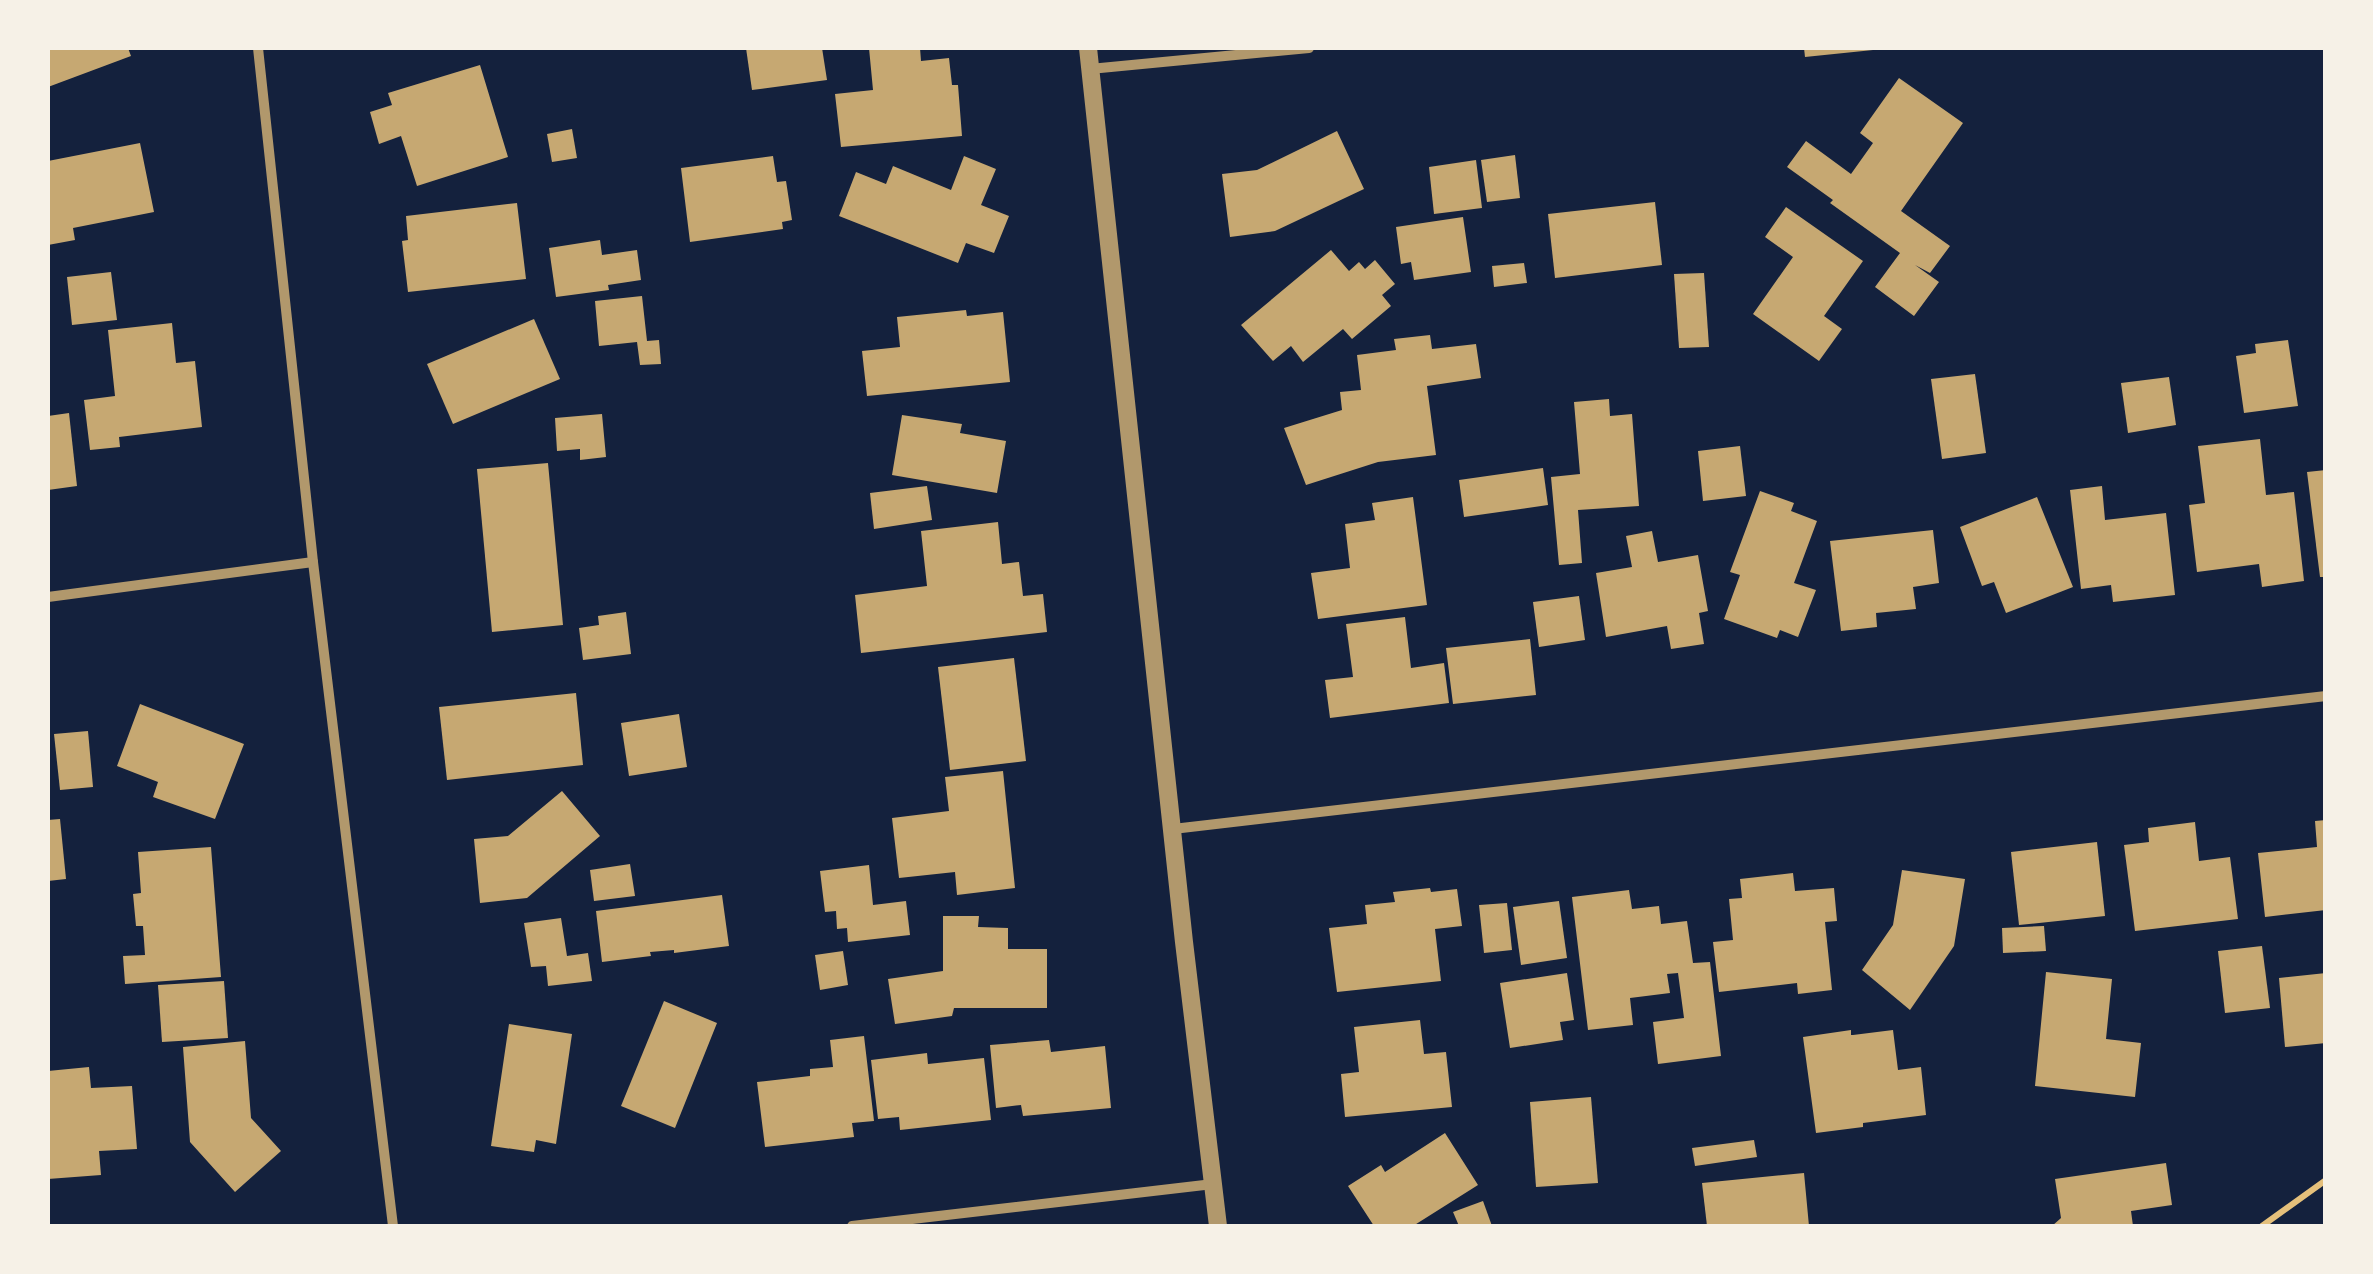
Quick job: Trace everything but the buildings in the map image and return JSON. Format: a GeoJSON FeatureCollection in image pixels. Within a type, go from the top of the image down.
{"type":"FeatureCollection","features":[{"type":"Feature","properties":{"kind":"street"},"geometry":{"type":"LineString","coordinates":[[258,48],[313,562],[393,1226]]}},
{"type":"Feature","properties":{"kind":"street"},"geometry":{"type":"LineString","coordinates":[[1088,48],[1218,1226]]}},
{"type":"Feature","properties":{"kind":"street"},"geometry":{"type":"LineString","coordinates":[[1090,69],[1309,48]]}},
{"type":"Feature","properties":{"kind":"street"},"geometry":{"type":"LineString","coordinates":[[48,597],[313,562]]}},
{"type":"Feature","properties":{"kind":"street"},"geometry":{"type":"LineString","coordinates":[[1173,829],[2326,696]]}},
{"type":"Feature","properties":{"kind":"street"},"geometry":{"type":"LineString","coordinates":[[852,1226],[1213,1184]]}},
{"type":"Feature","properties":{"kind":"path"},"geometry":{"type":"LineString","coordinates":[[2262,1226],[2326,1180]]}}]}
